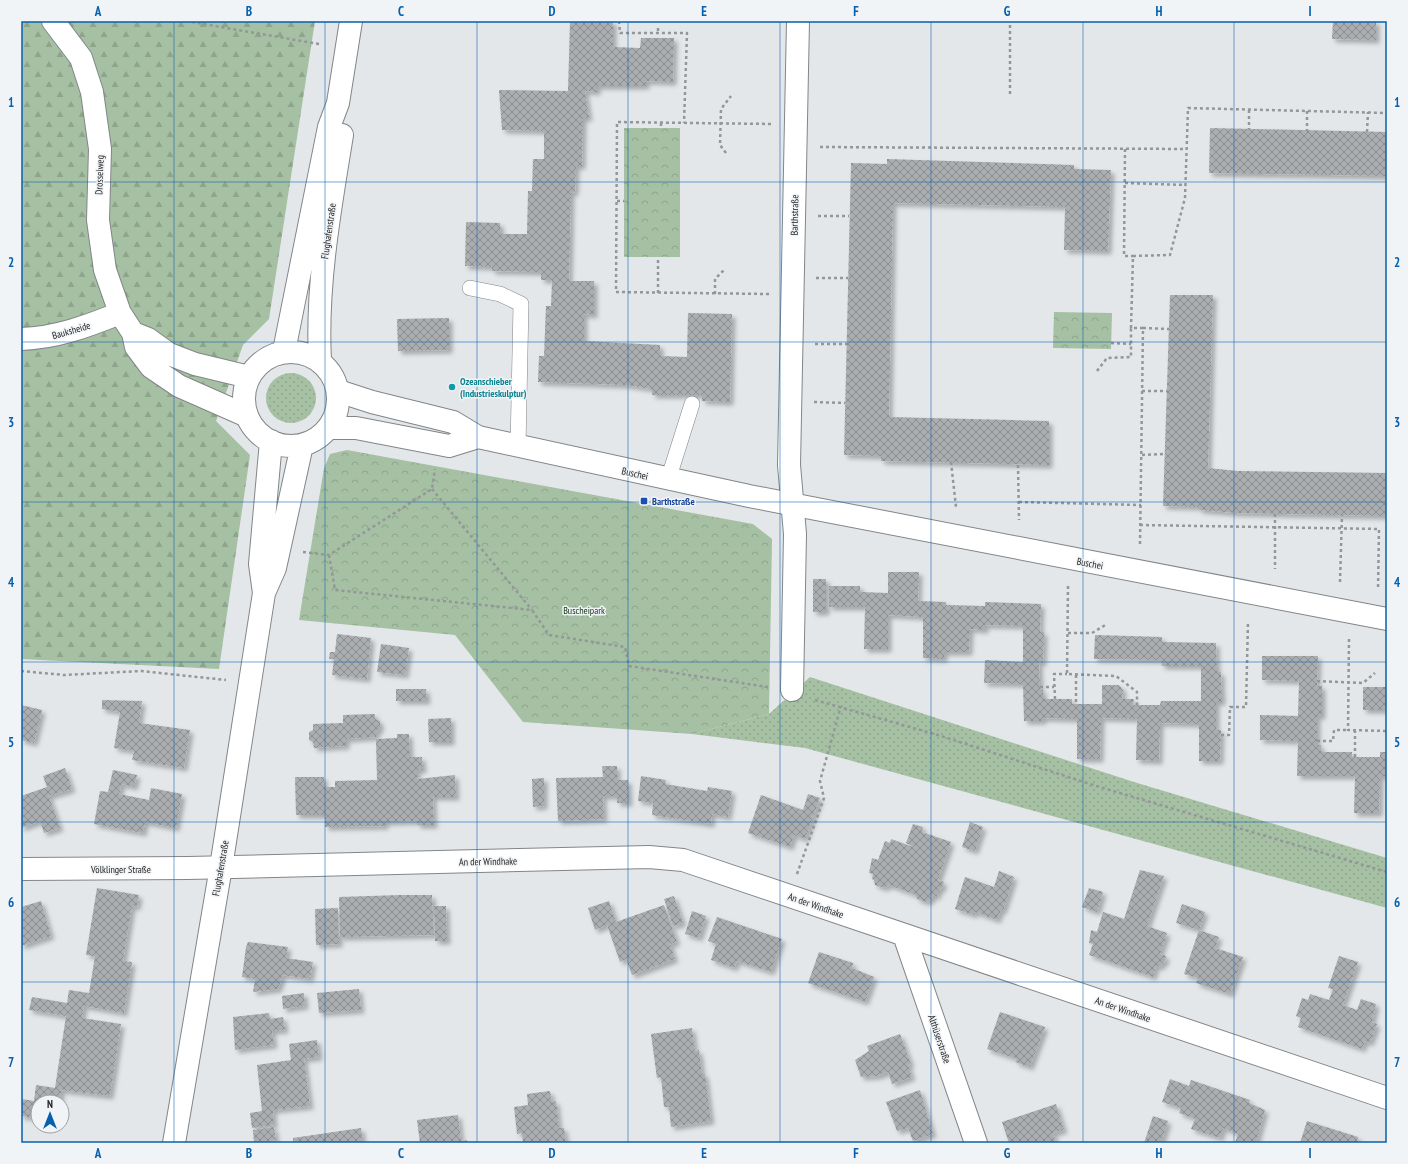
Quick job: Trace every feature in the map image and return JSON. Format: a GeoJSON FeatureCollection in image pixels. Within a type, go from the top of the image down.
{"type":"FeatureCollection","features":[{"type":"Feature","properties":{"kind":"street","name":"Drosselweg"},"geometry":{"type":"LineString","coordinates":[[53,21],[81,58],[92,92],[100,149],[98,220],[105,270],[120,313],[133,333],[136,346],[151,367],[179,386],[247,416]]}},
{"type":"Feature","properties":{"kind":"street","name":"Flughafenstraße"},"geometry":{"type":"LineString","coordinates":[[284,351],[329,127],[338,103],[351,21]]}},
{"type":"Feature","properties":{"kind":"street","name":"Barthstraße"},"geometry":{"type":"LineString","coordinates":[[793,504],[789,465],[798,21]]}},
{"type":"Feature","properties":{"kind":"street","name":"Flughafenstraße"},"geometry":{"type":"LineString","coordinates":[[320,360],[318,330],[322,272],[343,128],[338,103]]}},
{"type":"Feature","properties":{"kind":"street","name":"Bauksheide"},"geometry":{"type":"LineString","coordinates":[[21,339],[41,339],[87,327],[120,313]]}},
{"type":"Feature","properties":{"kind":"street"},"geometry":{"type":"LineString","coordinates":[[133,333],[148,339],[169,354],[195,364],[249,377]]}},
{"type":"Feature","properties":{"kind":"street"},"geometry":{"type":"LineString","coordinates":[[284,351],[299,352],[320,360],[329,369],[335,379],[338,391],[339,404],[336,416],[329,428],[322,436],[302,445],[291,446],[271,441],[260,435],[247,416],[244,403],[245,390],[249,377],[256,367],[265,359],[284,351]]}},
{"type":"Feature","properties":{"kind":"street","name":"Buschei"},"geometry":{"type":"LineString","coordinates":[[338,391],[372,402],[453,422],[478,437],[668,480],[1387,619]]}},
{"type":"Feature","properties":{"kind":"street"},"geometry":{"type":"LineString","coordinates":[[329,428],[356,428],[449,446],[478,437]]}},
{"type":"Feature","properties":{"kind":"street","name":"Flughafenstraße"},"geometry":{"type":"LineString","coordinates":[[264,594],[260,564],[271,441]]}},
{"type":"Feature","properties":{"kind":"street","name":"Flughafenstraße"},"geometry":{"type":"LineString","coordinates":[[174,1143],[221,868],[264,594],[275,568],[302,445]]}},
{"type":"Feature","properties":{"kind":"street"},"geometry":{"type":"LineString","coordinates":[[792,690],[795,534],[793,504]]}},
{"type":"Feature","properties":{"kind":"street","name":"An der Windhake"},"geometry":{"type":"LineString","coordinates":[[221,868],[649,857],[683,860],[1387,1098]]}},
{"type":"Feature","properties":{"kind":"street","name":"Völklinger Straße"},"geometry":{"type":"LineString","coordinates":[[21,869],[221,868]]}},
{"type":"Feature","properties":{"kind":"street","name":"Althüserstraße"},"geometry":{"type":"LineString","coordinates":[[904,935],[976,1143]]}},
{"type":"Feature","properties":{"kind":"lane"},"geometry":{"type":"LineString","coordinates":[[470,288],[500,294],[521,304],[518,447]]}},
{"type":"Feature","properties":{"kind":"lane"},"geometry":{"type":"LineString","coordinates":[[668,480],[692,404]]}},
{"type":"Feature","properties":{"kind":"path"},"geometry":{"type":"LineString","coordinates":[[186,21],[319,44]]}},
{"type":"Feature","properties":{"kind":"path"},"geometry":{"type":"LineString","coordinates":[[620,21],[620,33],[687,33],[684,123]]}},
{"type":"Feature","properties":{"kind":"path"},"geometry":{"type":"LineString","coordinates":[[1010,21],[1010,94]]}},
{"type":"Feature","properties":{"kind":"path"},"geometry":{"type":"LineString","coordinates":[[658,28],[658,33]]}},
{"type":"Feature","properties":{"kind":"path"},"geometry":{"type":"LineString","coordinates":[[726,153],[720,146],[721,109],[731,96]]}},
{"type":"Feature","properties":{"kind":"path"},"geometry":{"type":"LineString","coordinates":[[1125,149],[1124,256],[1170,255],[1185,198],[1188,108],[1387,113]]}},
{"type":"Feature","properties":{"kind":"path"},"geometry":{"type":"LineString","coordinates":[[1249,110],[1249,129]]}},
{"type":"Feature","properties":{"kind":"path"},"geometry":{"type":"LineString","coordinates":[[1307,111],[1307,131]]}},
{"type":"Feature","properties":{"kind":"path"},"geometry":{"type":"LineString","coordinates":[[1367,132],[1368,112]]}},
{"type":"Feature","properties":{"kind":"path"},"geometry":{"type":"LineString","coordinates":[[793,294],[616,292],[617,122],[796,124]]}},
{"type":"Feature","properties":{"kind":"path"},"geometry":{"type":"LineString","coordinates":[[661,123],[661,128]]}},
{"type":"Feature","properties":{"kind":"path"},"geometry":{"type":"LineString","coordinates":[[796,147],[1186,149]]}},
{"type":"Feature","properties":{"kind":"path"},"geometry":{"type":"LineString","coordinates":[[1125,183],[1186,185]]}},
{"type":"Feature","properties":{"kind":"path"},"geometry":{"type":"LineString","coordinates":[[617,201],[624,201]]}},
{"type":"Feature","properties":{"kind":"path"},"geometry":{"type":"LineString","coordinates":[[818,216],[849,216]]}},
{"type":"Feature","properties":{"kind":"path"},"geometry":{"type":"LineString","coordinates":[[1097,371],[1107,358],[1131,357],[1133,256]]}},
{"type":"Feature","properties":{"kind":"path"},"geometry":{"type":"LineString","coordinates":[[658,257],[658,293]]}},
{"type":"Feature","properties":{"kind":"path"},"geometry":{"type":"LineString","coordinates":[[715,294],[715,279],[724,270]]}},
{"type":"Feature","properties":{"kind":"path"},"geometry":{"type":"LineString","coordinates":[[816,278],[848,278]]}},
{"type":"Feature","properties":{"kind":"path"},"geometry":{"type":"LineString","coordinates":[[1131,328],[1169,329]]}},
{"type":"Feature","properties":{"kind":"path"},"geometry":{"type":"LineString","coordinates":[[1140,544],[1143,328]]}},
{"type":"Feature","properties":{"kind":"path"},"geometry":{"type":"LineString","coordinates":[[1112,343],[1131,344]]}},
{"type":"Feature","properties":{"kind":"path"},"geometry":{"type":"LineString","coordinates":[[815,344],[847,344]]}},
{"type":"Feature","properties":{"kind":"path"},"geometry":{"type":"LineString","coordinates":[[1142,391],[1166,391]]}},
{"type":"Feature","properties":{"kind":"path"},"geometry":{"type":"LineString","coordinates":[[814,402],[845,403]]}},
{"type":"Feature","properties":{"kind":"path"},"geometry":{"type":"LineString","coordinates":[[1142,455],[1165,454]]}},
{"type":"Feature","properties":{"kind":"path"},"geometry":{"type":"LineString","coordinates":[[951,462],[956,507]]}},
{"type":"Feature","properties":{"kind":"path"},"geometry":{"type":"LineString","coordinates":[[1018,464],[1019,520]]}},
{"type":"Feature","properties":{"kind":"path"},"geometry":{"type":"LineString","coordinates":[[435,467],[432,489],[532,610],[548,634],[624,647],[629,666],[792,690],[805,697],[842,706],[1093,785],[1387,872]]}},
{"type":"Feature","properties":{"kind":"path"},"geometry":{"type":"LineString","coordinates":[[302,552],[329,555],[432,489]]}},
{"type":"Feature","properties":{"kind":"path"},"geometry":{"type":"LineString","coordinates":[[1019,502],[1141,505]]}},
{"type":"Feature","properties":{"kind":"path"},"geometry":{"type":"LineString","coordinates":[[1275,514],[1275,568]]}},
{"type":"Feature","properties":{"kind":"path"},"geometry":{"type":"LineString","coordinates":[[1340,582],[1342,515]]}},
{"type":"Feature","properties":{"kind":"path"},"geometry":{"type":"LineString","coordinates":[[1140,525],[1379,529],[1378,590]]}},
{"type":"Feature","properties":{"kind":"path"},"geometry":{"type":"LineString","coordinates":[[329,555],[335,590],[532,610]]}},
{"type":"Feature","properties":{"kind":"path"},"geometry":{"type":"LineString","coordinates":[[1067,674],[1068,586]]}},
{"type":"Feature","properties":{"kind":"path"},"geometry":{"type":"LineString","coordinates":[[1221,736],[1230,736],[1230,707],[1246,707],[1248,621]]}},
{"type":"Feature","properties":{"kind":"path"},"geometry":{"type":"LineString","coordinates":[[1068,633],[1092,633],[1107,624]]}},
{"type":"Feature","properties":{"kind":"path"},"geometry":{"type":"LineString","coordinates":[[1348,730],[1349,639]]}},
{"type":"Feature","properties":{"kind":"path"},"geometry":{"type":"LineString","coordinates":[[21,671],[64,675],[141,671],[250,683]]}},
{"type":"Feature","properties":{"kind":"path"},"geometry":{"type":"LineString","coordinates":[[1318,681],[1363,683],[1375,673]]}},
{"type":"Feature","properties":{"kind":"path"},"geometry":{"type":"LineString","coordinates":[[1054,699],[1054,674],[1116,676],[1137,692],[1137,705]]}},
{"type":"Feature","properties":{"kind":"path"},"geometry":{"type":"LineString","coordinates":[[1076,675],[1076,704]]}},
{"type":"Feature","properties":{"kind":"path"},"geometry":{"type":"LineString","coordinates":[[1040,687],[1054,687]]}},
{"type":"Feature","properties":{"kind":"path"},"geometry":{"type":"LineString","coordinates":[[789,896],[824,798],[820,781],[842,706]]}},
{"type":"Feature","properties":{"kind":"path"},"geometry":{"type":"LineString","coordinates":[[1317,741],[1333,741],[1334,730],[1387,731]]}},
{"type":"Feature","properties":{"kind":"path"},"geometry":{"type":"LineString","coordinates":[[1355,731],[1355,757]]}},
{"type":"Feature","properties":{"kind":"green space"},"geometry":{"type":"Polygon","coordinates":[[[21,21],[315,21],[269,319],[243,345],[216,421],[250,455],[219,669],[21,659],[21,21]]]}},
{"type":"Feature","properties":{"kind":"green space"},"geometry":{"type":"Polygon","coordinates":[[[624,128],[680,128],[680,257],[624,257],[624,128]]]}},
{"type":"Feature","properties":{"kind":"green space"},"geometry":{"type":"Polygon","coordinates":[[[1054,312],[1112,313],[1111,349],[1053,348],[1054,312]]]}},
{"type":"Feature","properties":{"kind":"green space"},"geometry":{"type":"Polygon","coordinates":[[[286,373],[296,373],[309,380],[316,393],[316,403],[309,416],[296,423],[286,423],[277,419],[270,412],[266,403],[266,393],[270,384],[277,377],[286,373]]]}},
{"type":"Feature","properties":{"kind":"green space","name":"Buscheipark"},"geometry":{"type":"Polygon","coordinates":[[[347,450],[753,524],[772,539],[769,714],[692,734],[523,722],[455,635],[299,620],[324,468],[330,454],[347,450]]]}},
{"type":"Feature","properties":{"kind":"green space"},"geometry":{"type":"Polygon","coordinates":[[[810,677],[1134,782],[1387,858],[1387,908],[805,748],[692,734],[769,714],[810,677]]]}},
{"type":"Feature","properties":{"kind":"building"},"geometry":{"type":"Polygon","coordinates":[[[570,21],[613,21],[613,47],[640,48],[641,38],[674,38],[673,82],[646,81],[646,86],[597,86],[597,92],[585,91],[589,118],[583,118],[582,166],[576,166],[575,192],[571,193],[569,281],[594,281],[594,315],[584,314],[584,341],[660,345],[660,356],[687,357],[688,313],[732,314],[730,402],[702,401],[702,395],[652,395],[652,389],[626,385],[538,382],[539,356],[544,356],[546,306],[551,306],[552,280],[541,280],[541,272],[492,271],[492,267],[465,266],[466,222],[500,223],[501,234],[527,234],[528,191],[532,191],[533,159],[544,159],[544,131],[502,130],[499,90],[568,91],[570,21]]]}},
{"type":"Feature","properties":{"kind":"building"},"geometry":{"type":"Polygon","coordinates":[[[1333,21],[1376,21],[1376,40],[1332,39],[1333,21]]]}},
{"type":"Feature","properties":{"kind":"building"},"geometry":{"type":"Polygon","coordinates":[[[1210,128],[1387,132],[1387,176],[1209,173],[1210,128]]]}},
{"type":"Feature","properties":{"kind":"building"},"geometry":{"type":"Polygon","coordinates":[[[887,159],[1074,165],[1074,169],[1111,170],[1108,251],[1064,250],[1065,207],[893,203],[889,417],[1049,421],[1049,465],[881,461],[881,456],[844,455],[851,163],[887,164],[887,159]]]}},
{"type":"Feature","properties":{"kind":"building"},"geometry":{"type":"Polygon","coordinates":[[[1170,295],[1213,295],[1208,468],[1238,471],[1387,473],[1387,516],[1237,513],[1199,510],[1199,507],[1163,506],[1170,295]]]}},
{"type":"Feature","properties":{"kind":"building"},"geometry":{"type":"Polygon","coordinates":[[[449,318],[449,350],[398,351],[397,319],[449,318]]]}},
{"type":"Feature","properties":{"kind":"building"},"geometry":{"type":"Polygon","coordinates":[[[888,572],[919,572],[918,601],[946,602],[946,605],[985,606],[985,602],[1041,604],[1040,632],[1044,632],[1043,663],[1039,662],[1040,690],[1043,690],[1043,699],[1072,699],[1072,704],[1102,704],[1102,685],[1119,685],[1123,690],[1122,699],[1134,699],[1133,705],[1160,705],[1161,701],[1201,701],[1201,666],[1162,666],[1161,660],[1094,659],[1095,635],[1162,637],[1162,642],[1216,643],[1217,672],[1221,672],[1222,702],[1216,702],[1216,730],[1221,730],[1220,761],[1199,761],[1199,724],[1160,723],[1159,761],[1136,760],[1137,719],[1101,718],[1100,759],[1077,759],[1077,719],[1043,718],[1043,721],[1024,721],[1023,684],[984,683],[985,660],[1023,662],[1023,626],[985,625],[985,630],[970,629],[969,652],[944,652],[944,659],[923,658],[923,617],[888,615],[888,649],[864,649],[865,607],[829,607],[829,586],[860,586],[860,592],[888,593],[888,572]]]}},
{"type":"Feature","properties":{"kind":"building"},"geometry":{"type":"Polygon","coordinates":[[[813,579],[826,579],[826,612],[813,612],[813,579]]]}},
{"type":"Feature","properties":{"kind":"building"},"geometry":{"type":"Polygon","coordinates":[[[337,634],[371,638],[367,679],[332,675],[334,659],[329,659],[330,652],[335,652],[337,634]]]}},
{"type":"Feature","properties":{"kind":"building"},"geometry":{"type":"Polygon","coordinates":[[[381,644],[409,648],[405,675],[377,672],[381,644]]]}},
{"type":"Feature","properties":{"kind":"building"},"geometry":{"type":"Polygon","coordinates":[[[1262,656],[1318,656],[1317,686],[1322,686],[1322,716],[1317,716],[1317,745],[1321,745],[1321,752],[1352,752],[1352,757],[1380,757],[1380,752],[1387,752],[1387,776],[1380,776],[1379,813],[1354,813],[1355,776],[1297,776],[1298,741],[1260,740],[1260,715],[1298,716],[1299,681],[1262,680],[1262,656]]]}},
{"type":"Feature","properties":{"kind":"building"},"geometry":{"type":"Polygon","coordinates":[[[1363,687],[1387,687],[1387,710],[1363,710],[1363,687]]]}},
{"type":"Feature","properties":{"kind":"building"},"geometry":{"type":"Polygon","coordinates":[[[396,689],[426,689],[427,701],[396,701],[396,689]]]}},
{"type":"Feature","properties":{"kind":"building"},"geometry":{"type":"Polygon","coordinates":[[[102,700],[142,701],[139,723],[190,730],[184,768],[132,760],[134,751],[114,748],[120,712],[102,709],[102,700]]]}},
{"type":"Feature","properties":{"kind":"building"},"geometry":{"type":"Polygon","coordinates":[[[21,705],[42,710],[34,743],[21,740],[21,705]]]}},
{"type":"Feature","properties":{"kind":"building"},"geometry":{"type":"Polygon","coordinates":[[[375,714],[375,719],[380,721],[380,729],[376,732],[376,737],[346,739],[346,746],[314,748],[313,742],[309,740],[309,732],[313,730],[313,724],[343,723],[343,715],[375,714]]]}},
{"type":"Feature","properties":{"kind":"building"},"geometry":{"type":"Polygon","coordinates":[[[451,718],[451,742],[429,742],[428,719],[451,718]]]}},
{"type":"Feature","properties":{"kind":"building"},"geometry":{"type":"Polygon","coordinates":[[[397,734],[409,734],[410,757],[422,757],[423,770],[417,770],[417,779],[455,775],[456,797],[433,797],[434,825],[417,825],[417,821],[385,822],[385,826],[325,827],[325,815],[296,815],[295,777],[324,777],[324,787],[335,787],[335,781],[377,780],[376,739],[397,738],[397,734]]]}},
{"type":"Feature","properties":{"kind":"building"},"geometry":{"type":"Polygon","coordinates":[[[602,766],[617,766],[617,780],[628,780],[629,803],[617,803],[617,796],[603,796],[604,819],[558,821],[556,778],[603,777],[602,766]]]}},
{"type":"Feature","properties":{"kind":"building"},"geometry":{"type":"Polygon","coordinates":[[[65,768],[72,789],[49,796],[60,828],[44,833],[40,821],[21,828],[21,796],[47,787],[43,776],[65,768]]]}},
{"type":"Feature","properties":{"kind":"building"},"geometry":{"type":"Polygon","coordinates":[[[113,770],[137,775],[134,787],[122,784],[119,794],[149,800],[151,788],[182,794],[176,828],[145,822],[143,833],[94,824],[100,791],[108,792],[113,770]]]}},
{"type":"Feature","properties":{"kind":"building"},"geometry":{"type":"Polygon","coordinates":[[[641,776],[666,780],[665,784],[707,791],[708,787],[732,791],[728,817],[712,814],[711,824],[652,815],[653,803],[638,801],[641,776]]]}},
{"type":"Feature","properties":{"kind":"building"},"geometry":{"type":"Polygon","coordinates":[[[544,778],[544,806],[533,807],[532,779],[544,778]]]}},
{"type":"Feature","properties":{"kind":"building"},"geometry":{"type":"Polygon","coordinates":[[[808,794],[820,798],[805,839],[794,835],[790,847],[748,833],[761,795],[803,810],[808,794]]]}},
{"type":"Feature","properties":{"kind":"building"},"geometry":{"type":"Polygon","coordinates":[[[970,822],[983,827],[975,851],[962,847],[970,822]]]}},
{"type":"Feature","properties":{"kind":"building"},"geometry":{"type":"Polygon","coordinates":[[[913,824],[923,827],[922,832],[951,842],[938,880],[944,882],[942,888],[938,891],[937,897],[933,895],[931,900],[926,902],[917,899],[916,895],[889,885],[884,888],[875,885],[874,880],[872,879],[873,874],[869,873],[872,858],[878,860],[885,841],[890,843],[891,839],[916,848],[906,843],[913,824]]]}},
{"type":"Feature","properties":{"kind":"building"},"geometry":{"type":"Polygon","coordinates":[[[1140,870],[1164,876],[1147,926],[1167,933],[1160,954],[1166,956],[1165,962],[1162,963],[1161,967],[1156,966],[1153,977],[1089,955],[1093,944],[1089,943],[1091,930],[1097,932],[1103,912],[1124,919],[1140,870]]]}},
{"type":"Feature","properties":{"kind":"building"},"geometry":{"type":"Polygon","coordinates":[[[999,871],[1014,877],[1003,911],[1001,910],[997,920],[975,912],[974,915],[955,909],[965,877],[994,887],[999,871]]]}},
{"type":"Feature","properties":{"kind":"building"},"geometry":{"type":"Polygon","coordinates":[[[97,888],[139,895],[137,907],[132,906],[123,961],[132,962],[124,1013],[84,1006],[82,1018],[121,1024],[110,1096],[61,1090],[61,1094],[35,1094],[36,1085],[55,1088],[66,1016],[29,1010],[32,997],[67,1003],[69,990],[89,993],[95,956],[86,955],[97,888]]]}},
{"type":"Feature","properties":{"kind":"building"},"geometry":{"type":"Polygon","coordinates":[[[1089,888],[1103,892],[1097,912],[1082,907],[1089,888]]]}},
{"type":"Feature","properties":{"kind":"building"},"geometry":{"type":"Polygon","coordinates":[[[432,895],[434,935],[340,937],[339,897],[432,895]]]}},
{"type":"Feature","properties":{"kind":"building"},"geometry":{"type":"Polygon","coordinates":[[[674,896],[683,923],[673,926],[664,899],[674,896]]]}},
{"type":"Feature","properties":{"kind":"building"},"geometry":{"type":"Polygon","coordinates":[[[41,901],[51,936],[21,946],[21,907],[41,901]]]}},
{"type":"Feature","properties":{"kind":"building"},"geometry":{"type":"Polygon","coordinates":[[[609,901],[616,922],[664,905],[677,942],[670,944],[675,959],[632,975],[626,959],[620,962],[607,925],[595,930],[588,908],[609,901]]]}},
{"type":"Feature","properties":{"kind":"building"},"geometry":{"type":"Polygon","coordinates":[[[1182,904],[1205,912],[1199,930],[1176,923],[1182,904]]]}},
{"type":"Feature","properties":{"kind":"building"},"geometry":{"type":"Polygon","coordinates":[[[434,906],[446,906],[447,941],[435,941],[434,906]]]}},
{"type":"Feature","properties":{"kind":"building"},"geometry":{"type":"Polygon","coordinates":[[[338,908],[339,944],[316,945],[315,909],[338,908]]]}},
{"type":"Feature","properties":{"kind":"building"},"geometry":{"type":"Polygon","coordinates":[[[692,911],[706,916],[699,938],[685,934],[692,911]]]}},
{"type":"Feature","properties":{"kind":"building"},"geometry":{"type":"Polygon","coordinates":[[[717,917],[782,939],[771,972],[737,961],[734,968],[711,960],[716,944],[708,941],[717,917]]]}},
{"type":"Feature","properties":{"kind":"building"},"geometry":{"type":"Polygon","coordinates":[[[1199,930],[1219,937],[1215,948],[1243,957],[1230,994],[1196,983],[1198,978],[1184,974],[1199,930]]]}},
{"type":"Feature","properties":{"kind":"building"},"geometry":{"type":"Polygon","coordinates":[[[248,942],[288,947],[286,958],[313,962],[310,979],[283,975],[278,989],[253,992],[255,979],[242,977],[248,942]]]}},
{"type":"Feature","properties":{"kind":"building"},"geometry":{"type":"Polygon","coordinates":[[[819,952],[853,963],[852,968],[874,977],[865,1002],[808,983],[819,952]]]}},
{"type":"Feature","properties":{"kind":"building"},"geometry":{"type":"Polygon","coordinates":[[[1339,956],[1358,962],[1343,1005],[1357,1010],[1361,999],[1376,1004],[1372,1022],[1377,1024],[1370,1043],[1365,1041],[1362,1049],[1298,1027],[1301,1018],[1296,1016],[1302,998],[1308,1000],[1310,994],[1329,1000],[1333,989],[1328,988],[1339,956]]]}},
{"type":"Feature","properties":{"kind":"building"},"geometry":{"type":"Polygon","coordinates":[[[359,989],[361,1010],[319,1013],[317,993],[359,989]]]}},
{"type":"Feature","properties":{"kind":"building"},"geometry":{"type":"Polygon","coordinates":[[[304,993],[305,1006],[283,1009],[282,996],[304,993]]]}},
{"type":"Feature","properties":{"kind":"building"},"geometry":{"type":"Polygon","coordinates":[[[1000,1012],[1045,1027],[1030,1067],[1015,1062],[1017,1059],[987,1049],[1000,1012]]]}},
{"type":"Feature","properties":{"kind":"building"},"geometry":{"type":"Polygon","coordinates":[[[269,1013],[270,1019],[283,1017],[285,1030],[272,1031],[274,1045],[235,1050],[233,1017],[269,1013]]]}},
{"type":"Feature","properties":{"kind":"building"},"geometry":{"type":"Polygon","coordinates":[[[692,1028],[695,1051],[699,1050],[702,1074],[705,1074],[711,1121],[671,1127],[669,1107],[664,1107],[661,1077],[657,1078],[651,1034],[692,1028]]]}},
{"type":"Feature","properties":{"kind":"building"},"geometry":{"type":"Polygon","coordinates":[[[900,1034],[911,1064],[908,1065],[912,1077],[892,1084],[888,1072],[877,1076],[861,1077],[855,1060],[869,1051],[867,1046],[900,1034]]]}},
{"type":"Feature","properties":{"kind":"building"},"geometry":{"type":"Polygon","coordinates":[[[317,1040],[319,1057],[304,1059],[310,1106],[273,1110],[274,1125],[252,1128],[250,1113],[262,1111],[257,1065],[291,1060],[289,1044],[317,1040]]]}},
{"type":"Feature","properties":{"kind":"building"},"geometry":{"type":"Polygon","coordinates":[[[1170,1079],[1189,1086],[1191,1080],[1250,1100],[1249,1103],[1265,1110],[1256,1143],[1235,1143],[1238,1134],[1223,1128],[1220,1138],[1191,1129],[1195,1119],[1179,1113],[1181,1108],[1162,1102],[1170,1079]]]}},
{"type":"Feature","properties":{"kind":"building"},"geometry":{"type":"Polygon","coordinates":[[[920,1090],[933,1134],[913,1141],[908,1128],[897,1131],[886,1102],[920,1090]]]}},
{"type":"Feature","properties":{"kind":"building"},"geometry":{"type":"Polygon","coordinates":[[[550,1091],[552,1102],[556,1101],[559,1128],[564,1128],[566,1143],[523,1143],[522,1133],[517,1134],[514,1107],[528,1105],[527,1094],[550,1091]]]}},
{"type":"Feature","properties":{"kind":"building"},"geometry":{"type":"Polygon","coordinates":[[[21,1099],[30,1100],[30,1117],[21,1116],[21,1099]]]}},
{"type":"Feature","properties":{"kind":"building"},"geometry":{"type":"Polygon","coordinates":[[[1056,1104],[1064,1130],[1053,1133],[1056,1143],[1009,1143],[1002,1122],[1056,1104]]]}},
{"type":"Feature","properties":{"kind":"building"},"geometry":{"type":"Polygon","coordinates":[[[458,1115],[461,1141],[467,1140],[467,1143],[420,1143],[417,1120],[458,1115]]]}},
{"type":"Feature","properties":{"kind":"building"},"geometry":{"type":"Polygon","coordinates":[[[1153,1116],[1168,1121],[1161,1143],[1144,1143],[1153,1116]]]}},
{"type":"Feature","properties":{"kind":"building"},"geometry":{"type":"Polygon","coordinates":[[[1307,1121],[1358,1137],[1357,1141],[1362,1143],[1300,1143],[1307,1121]]]}},
{"type":"Feature","properties":{"kind":"building"},"geometry":{"type":"Polygon","coordinates":[[[274,1127],[276,1140],[254,1143],[253,1130],[274,1127]]]}},
{"type":"Feature","properties":{"kind":"building"},"geometry":{"type":"Polygon","coordinates":[[[361,1128],[363,1143],[293,1143],[293,1138],[361,1128]]]}},
{"type":"Feature","properties":{"kind":"place","name":"Ozeanschieber (Industrieskulptur)"},"geometry":{"type":"Point","coordinates":[452,387]}},
{"type":"Feature","properties":{"kind":"place","name":"Barthstraße"},"geometry":{"type":"Point","coordinates":[644,501]}}]}
